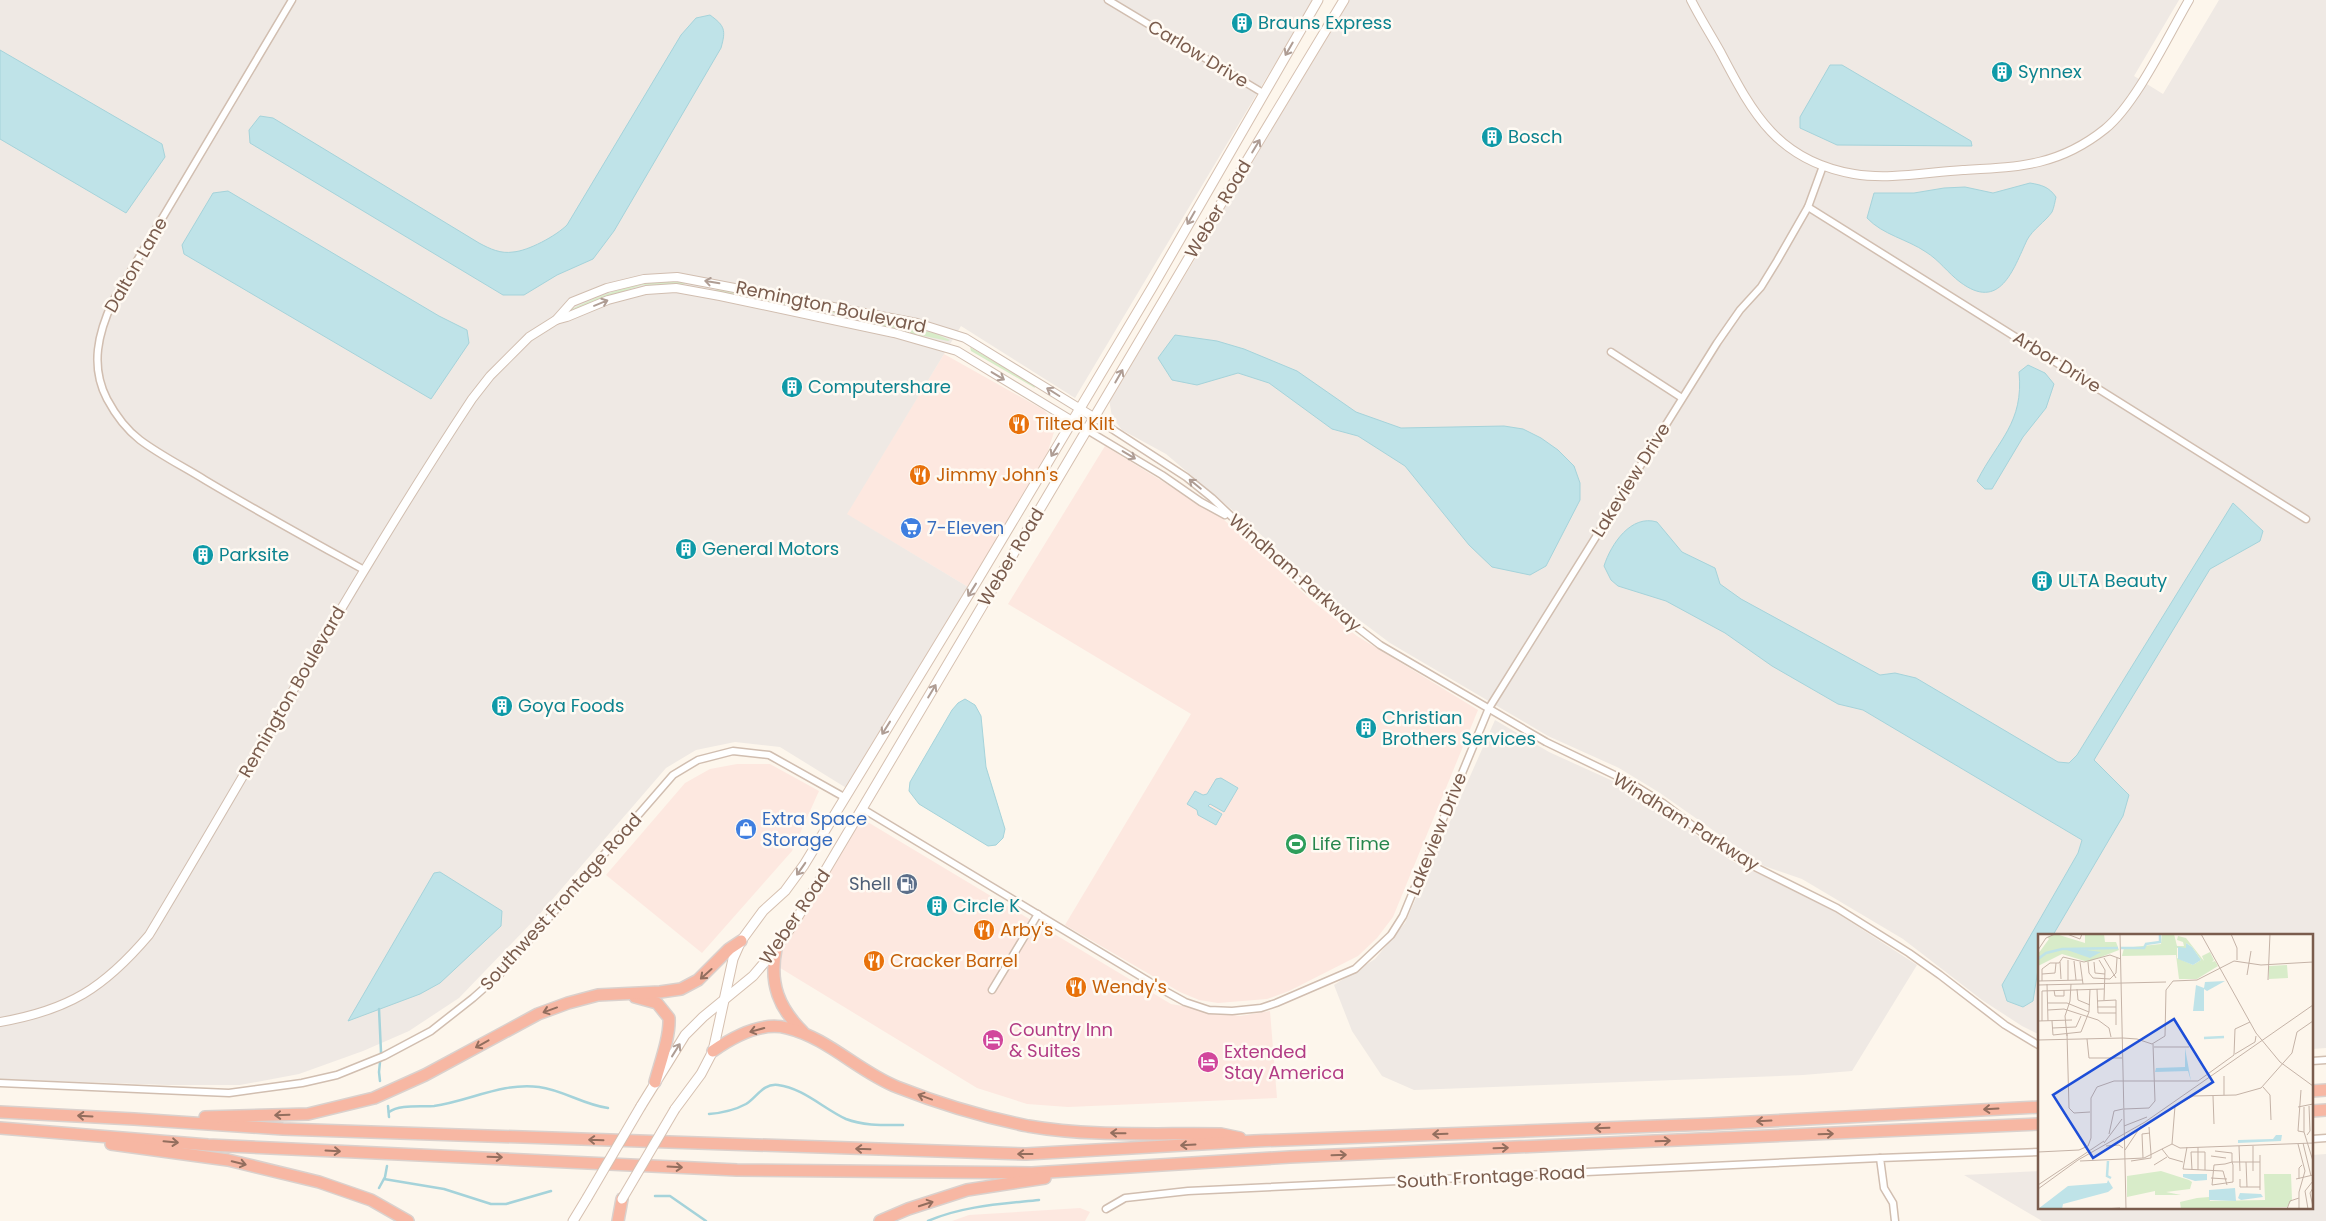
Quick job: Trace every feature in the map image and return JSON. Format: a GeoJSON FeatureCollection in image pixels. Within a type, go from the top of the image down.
{"type":"FeatureCollection","features":[{"type":"Feature","properties":{"kind":"highway"},"geometry":{"type":"LineString","coordinates":[[134,1118],[308,1114],[374,1098],[425,1075],[538,1014],[598,996],[660,992],[680,988],[698,980],[729,949],[741,941]]}},
{"type":"Feature","properties":{"kind":"highway"},"geometry":{"type":"LineString","coordinates":[[776,949],[774,962],[775,976],[782,1007],[804,1034]]}},
{"type":"Feature","properties":{"kind":"highway"},"geometry":{"type":"LineString","coordinates":[[621,994],[657,1003],[669,1018],[669,1033],[655,1082]]}},
{"type":"Feature","properties":{"kind":"highway"},"geometry":{"type":"LineString","coordinates":[[713,1051],[733,1036],[768,1027],[785,1027],[804,1034],[894,1086],[971,1113],[1030,1126],[1103,1133],[1221,1134],[1254,1141]]}},
{"type":"Feature","properties":{"kind":"highway"},"geometry":{"type":"LineString","coordinates":[[0,1112],[134,1118],[283,1129],[1026,1154],[1254,1141],[1711,1124],[2038,1107]]}},
{"type":"Feature","properties":{"kind":"highway"},"geometry":{"type":"LineString","coordinates":[[0,1128],[208,1145],[737,1170],[1032,1173],[1290,1156],[2038,1124]]}},
{"type":"Feature","properties":{"kind":"highway"},"geometry":{"type":"LineString","coordinates":[[0,1128],[228,1160],[319,1182],[371,1200],[408,1221]]}},
{"type":"Feature","properties":{"kind":"highway"},"geometry":{"type":"LineString","coordinates":[[880,1221],[908,1209],[968,1190],[1070,1174],[1290,1156]]}},
{"type":"Feature","properties":{"kind":"highway"},"geometry":{"type":"LineString","coordinates":[[618,1221],[622,1199]]}},
{"type":"Feature","properties":{"kind":"main road","name":"Weber Road"},"geometry":{"type":"LineString","coordinates":[[612,1221],[622,1199],[675,1109],[701,1074],[713,1051],[733,959],[741,941],[763,912],[785,892],[804,866],[844,797],[978,581],[1318,0]]}},
{"type":"Feature","properties":{"kind":"main road","name":"Weber Road"},"geometry":{"type":"LineString","coordinates":[[573,1221],[685,1035],[753,976],[776,949],[815,890],[1222,202],[1344,0]]}},
{"type":"Feature","properties":{"kind":"street","name":"Dalton Lane"},"geometry":{"type":"LineString","coordinates":[[292,0],[113,301],[103,324],[98,345],[98,370],[106,398],[121,421],[140,440],[259,512],[364,570]]}},
{"type":"Feature","properties":{"kind":"street","name":"Carlow Drive"},"geometry":{"type":"LineString","coordinates":[[1108,0],[1263,93]]}},
{"type":"Feature","properties":{"kind":"street"},"geometry":{"type":"LineString","coordinates":[[1691,0],[1759,119],[1767,129],[1788,147],[1823,166],[1855,174],[1883,175],[2021,166],[2054,160],[2082,146],[2106,128],[2131,100],[2189,0]]}},
{"type":"Feature","properties":{"kind":"street","name":"Lakeview Drive"},"geometry":{"type":"LineString","coordinates":[[863,809],[1185,1002],[1209,1010],[1232,1011],[1261,1008],[1355,969],[1391,935],[1403,916],[1489,708],[1682,398],[1726,330],[1761,287],[1808,207],[1823,166]]}},
{"type":"Feature","properties":{"kind":"street","name":"Arbor Drive"},"geometry":{"type":"LineString","coordinates":[[1808,207],[2306,518]]}},
{"type":"Feature","properties":{"kind":"street","name":"Remington Boulevard"},"geometry":{"type":"LineString","coordinates":[[0,1022],[33,1016],[69,1004],[97,986],[126,962],[149,935],[272,730],[364,570],[472,399],[490,376],[529,337],[556,320],[572,302],[606,288],[644,279],[677,277],[722,284],[917,323],[965,338],[1095,418]]}},
{"type":"Feature","properties":{"kind":"street","name":"Remington Boulevard"},"geometry":{"type":"LineString","coordinates":[[556,320],[608,300],[646,290],[676,288],[720,296],[894,333],[957,351],[1087,430]]}},
{"type":"Feature","properties":{"kind":"street"},"geometry":{"type":"LineString","coordinates":[[1611,352],[1682,398]]}},
{"type":"Feature","properties":{"kind":"street","name":"Windham Parkway"},"geometry":{"type":"LineString","coordinates":[[1095,418],[1178,471],[1212,498],[1231,518],[1310,590],[1380,645],[1546,742],[1629,782],[1670,808],[1726,851],[1751,866],[1837,908],[1917,958],[2005,1026],[2038,1045]]}},
{"type":"Feature","properties":{"kind":"street"},"geometry":{"type":"LineString","coordinates":[[1087,430],[1168,479],[1201,502],[1231,518]]}},
{"type":"Feature","properties":{"kind":"street","name":"Southwest Frontage Road"},"geometry":{"type":"LineString","coordinates":[[0,1083],[229,1093],[302,1083],[338,1075],[384,1056],[432,1031],[473,998],[499,975],[673,775],[698,760],[733,751],[769,755],[844,797]]}},
{"type":"Feature","properties":{"kind":"street"},"geometry":{"type":"LineString","coordinates":[[992,990],[1038,914]]}},
{"type":"Feature","properties":{"kind":"street","name":"South Frontage Road"},"geometry":{"type":"LineString","coordinates":[[1106,1209],[1126,1198],[1180,1192],[2038,1152]]}},
{"type":"Feature","properties":{"kind":"street"},"geometry":{"type":"LineString","coordinates":[[1880,1158],[1884,1188],[1893,1203],[1894,1221]]}},
{"type":"Feature","properties":{"kind":"shaded area"},"geometry":{"type":"Polygon","coordinates":[[[0,0],[1313,0],[1075,398],[961,326],[847,514],[968,587],[848,789],[780,747],[735,742],[696,750],[666,768],[538,916],[459,998],[409,1031],[363,1051],[299,1074],[240,1085],[168,1085],[0,1079],[0,0]]]}},
{"type":"Feature","properties":{"kind":"shaded area"},"geometry":{"type":"Polygon","coordinates":[[[1346,0],[2179,0],[2134,76],[2163,94],[2219,0],[2326,0],[2326,1048],[2314,1049],[2314,934],[2038,934],[2038,1034],[1982,1000],[1903,939],[1802,879],[1764,866],[1660,793],[1619,768],[1548,736],[1390,643],[1326,595],[1257,531],[1166,454],[1122,430],[1112,417],[1109,399],[1192,264],[1346,0]]]}},
{"type":"Feature","properties":{"kind":"shaded area"},"geometry":{"type":"Polygon","coordinates":[[[944,354],[1044,410],[1053,420],[1055,429],[1046,457],[968,587],[846,514],[944,354]]]}},
{"type":"Feature","properties":{"kind":"shaded area"},"geometry":{"type":"Polygon","coordinates":[[[1105,446],[1222,518],[1311,600],[1357,636],[1478,710],[1393,917],[1377,938],[1358,956],[1289,991],[1267,999],[1218,1003],[1199,1000],[1180,992],[1065,925],[1191,714],[1008,604],[1105,446]]]}},
{"type":"Feature","properties":{"kind":"shaded area"},"geometry":{"type":"Polygon","coordinates":[[[1495,720],[1549,752],[1615,782],[1656,806],[1730,860],[1826,906],[1917,965],[1852,1071],[1803,1075],[1414,1090],[1382,1076],[1352,1031],[1334,985],[1375,959],[1405,923],[1495,720]]]}},
{"type":"Feature","properties":{"kind":"shaded area"},"geometry":{"type":"Polygon","coordinates":[[[737,764],[770,764],[819,791],[792,851],[702,953],[606,875],[685,783],[710,769],[737,764]]]}},
{"type":"Feature","properties":{"kind":"shaded area"},"geometry":{"type":"Polygon","coordinates":[[[861,818],[1171,1004],[1240,1016],[1270,1011],[1277,1098],[1068,1107],[1027,1104],[977,1088],[772,963],[861,818]]]}},
{"type":"Feature","properties":{"kind":"shaded area"},"geometry":{"type":"Polygon","coordinates":[[[2326,1154],[2326,1221],[2042,1221],[1964,1175],[2038,1171],[2038,1208],[2314,1208],[2314,1155],[2326,1154]]]}},
{"type":"Feature","properties":{"kind":"shaded area"},"geometry":{"type":"Polygon","coordinates":[[[1080,1208],[1090,1212],[1085,1221],[952,1221],[969,1215],[1080,1208]]]}},
{"type":"Feature","properties":{"kind":"green space"},"geometry":{"type":"Polygon","coordinates":[[[683,280],[685,284],[642,285],[604,298],[565,316],[566,312],[608,293],[636,285],[683,280]]]}},
{"type":"Feature","properties":{"kind":"green space"},"geometry":{"type":"Polygon","coordinates":[[[717,289],[841,312],[839,314],[715,292],[717,289]]]}},
{"type":"Feature","properties":{"kind":"green space"},"geometry":{"type":"Polygon","coordinates":[[[872,321],[934,333],[950,340],[872,325],[870,323],[872,321]]]}},
{"type":"Feature","properties":{"kind":"green space"},"geometry":{"type":"Polygon","coordinates":[[[970,347],[1034,385],[1035,388],[971,351],[970,347]]]}},
{"type":"Feature","properties":{"kind":"water"},"geometry":{"type":"Polygon","coordinates":[[[710,15],[719,22],[723,29],[724,37],[721,48],[614,231],[593,259],[557,275],[524,295],[503,295],[250,143],[249,130],[260,116],[273,118],[479,243],[500,252],[519,251],[542,242],[567,225],[681,35],[696,18],[710,15]]]}},
{"type":"Feature","properties":{"kind":"water"},"geometry":{"type":"Polygon","coordinates":[[[0,50],[162,144],[165,157],[126,213],[0,139],[0,50]]]}},
{"type":"Feature","properties":{"kind":"water"},"geometry":{"type":"Polygon","coordinates":[[[1830,65],[1842,65],[1971,141],[1972,146],[1837,145],[1800,128],[1800,117],[1830,65]]]}},
{"type":"Feature","properties":{"kind":"water"},"geometry":{"type":"Polygon","coordinates":[[[2030,183],[2045,187],[2051,191],[2056,197],[2053,210],[2027,240],[2010,274],[2003,284],[1995,290],[1985,292],[1974,290],[1960,282],[1931,255],[1880,229],[1867,218],[1874,193],[1914,193],[1965,187],[1993,193],[2030,183]]]}},
{"type":"Feature","properties":{"kind":"water"},"geometry":{"type":"Polygon","coordinates":[[[228,191],[439,316],[467,330],[469,343],[431,399],[184,254],[182,245],[213,193],[228,191]]]}},
{"type":"Feature","properties":{"kind":"water"},"geometry":{"type":"Polygon","coordinates":[[[1175,335],[1217,341],[1244,349],[1297,371],[1356,412],[1401,428],[1504,426],[1523,429],[1541,438],[1558,450],[1574,466],[1580,483],[1580,500],[1546,566],[1530,575],[1492,567],[1469,545],[1405,466],[1358,436],[1332,429],[1269,383],[1238,373],[1197,385],[1172,380],[1158,358],[1175,335]]]}},
{"type":"Feature","properties":{"kind":"water"},"geometry":{"type":"Polygon","coordinates":[[[2028,365],[2045,373],[2054,384],[2046,408],[2023,437],[1992,489],[1985,489],[1977,481],[2008,430],[2018,405],[2019,372],[2028,365]]]}},
{"type":"Feature","properties":{"kind":"water"},"geometry":{"type":"Polygon","coordinates":[[[2233,503],[2263,531],[2260,541],[2210,569],[2094,760],[2129,795],[2123,816],[2054,934],[2038,934],[2038,970],[2033,1001],[2023,1007],[2007,1001],[2002,985],[2078,853],[2082,840],[1863,710],[1838,704],[1772,666],[1725,633],[1666,601],[1618,586],[1611,580],[1604,566],[1607,557],[1617,540],[1631,527],[1639,522],[1657,522],[1682,552],[1715,568],[1720,584],[1741,599],[1880,675],[1895,673],[1916,678],[2058,762],[2069,763],[2077,755],[2233,503]]]}},
{"type":"Feature","properties":{"kind":"water"},"geometry":{"type":"Polygon","coordinates":[[[965,699],[975,705],[981,716],[986,767],[1005,829],[1003,838],[996,845],[988,846],[919,804],[909,791],[910,782],[952,710],[965,699]]]}},
{"type":"Feature","properties":{"kind":"water"},"geometry":{"type":"Polygon","coordinates":[[[1221,778],[1238,788],[1224,812],[1210,804],[1208,806],[1222,814],[1216,825],[1198,815],[1197,810],[1187,804],[1195,791],[1203,795],[1207,794],[1216,779],[1221,778]]]}},
{"type":"Feature","properties":{"kind":"water"},"geometry":{"type":"Polygon","coordinates":[[[440,872],[502,911],[501,926],[440,983],[420,994],[348,1021],[434,873],[440,872]]]}},
{"type":"Feature","properties":{"kind":"waterway"},"geometry":{"type":"LineString","coordinates":[[379,1009],[380,1081]]}},
{"type":"Feature","properties":{"kind":"waterway"},"geometry":{"type":"LineString","coordinates":[[709,1114],[728,1111],[742,1106],[764,1088],[778,1085],[796,1090],[846,1119],[874,1125],[903,1125]]}},
{"type":"Feature","properties":{"kind":"waterway"},"geometry":{"type":"LineString","coordinates":[[389,1112],[393,1109],[404,1107],[447,1104],[499,1089],[526,1086],[557,1091],[590,1104],[608,1108]]}},
{"type":"Feature","properties":{"kind":"waterway"},"geometry":{"type":"LineString","coordinates":[[388,1106],[389,1117]]}},
{"type":"Feature","properties":{"kind":"waterway"},"geometry":{"type":"LineString","coordinates":[[379,1188],[385,1177],[387,1166]]}},
{"type":"Feature","properties":{"kind":"waterway"},"geometry":{"type":"LineString","coordinates":[[384,1179],[444,1189],[491,1204],[506,1204],[551,1191]]}},
{"type":"Feature","properties":{"kind":"waterway"},"geometry":{"type":"LineString","coordinates":[[655,1196],[670,1196],[706,1221]]}},
{"type":"Feature","properties":{"kind":"waterway"},"geometry":{"type":"LineString","coordinates":[[928,1221],[968,1209],[1039,1200]]}},
{"type":"Feature","properties":{"kind":"place","name":"Brauns Express"},"geometry":{"type":"Point","coordinates":[1242,23]}},
{"type":"Feature","properties":{"kind":"place","name":"Synnex"},"geometry":{"type":"Point","coordinates":[2002,72]}},
{"type":"Feature","properties":{"kind":"place","name":"Bosch"},"geometry":{"type":"Point","coordinates":[1492,137]}},
{"type":"Feature","properties":{"kind":"place","name":"Computershare"},"geometry":{"type":"Point","coordinates":[792,387]}},
{"type":"Feature","properties":{"kind":"place","name":"Tilted Kilt"},"geometry":{"type":"Point","coordinates":[1019,424]}},
{"type":"Feature","properties":{"kind":"place","name":"Jimmy John's"},"geometry":{"type":"Point","coordinates":[920,475]}},
{"type":"Feature","properties":{"kind":"place","name":"7-Eleven"},"geometry":{"type":"Point","coordinates":[911,528]}},
{"type":"Feature","properties":{"kind":"place","name":"General Motors"},"geometry":{"type":"Point","coordinates":[686,549]}},
{"type":"Feature","properties":{"kind":"place","name":"Parksite"},"geometry":{"type":"Point","coordinates":[203,555]}},
{"type":"Feature","properties":{"kind":"place","name":"ULTA Beauty"},"geometry":{"type":"Point","coordinates":[2042,581]}},
{"type":"Feature","properties":{"kind":"place","name":"Goya Foods"},"geometry":{"type":"Point","coordinates":[502,706]}},
{"type":"Feature","properties":{"kind":"place","name":"Christian Brothers Services"},"geometry":{"type":"Point","coordinates":[1366,728]}},
{"type":"Feature","properties":{"kind":"place","name":"Extra Space Storage"},"geometry":{"type":"Point","coordinates":[746,829]}},
{"type":"Feature","properties":{"kind":"place","name":"Life Time"},"geometry":{"type":"Point","coordinates":[1296,844]}},
{"type":"Feature","properties":{"kind":"place","name":"Shell"},"geometry":{"type":"Point","coordinates":[907,884]}},
{"type":"Feature","properties":{"kind":"place","name":"Circle K"},"geometry":{"type":"Point","coordinates":[937,906]}},
{"type":"Feature","properties":{"kind":"place","name":"Arby's"},"geometry":{"type":"Point","coordinates":[984,930]}},
{"type":"Feature","properties":{"kind":"place","name":"Cracker Barrel"},"geometry":{"type":"Point","coordinates":[874,961]}},
{"type":"Feature","properties":{"kind":"place","name":"Wendy's"},"geometry":{"type":"Point","coordinates":[1076,987]}},
{"type":"Feature","properties":{"kind":"place","name":"Country Inn & Suites"},"geometry":{"type":"Point","coordinates":[993,1040]}},
{"type":"Feature","properties":{"kind":"place","name":"Extended Stay America"},"geometry":{"type":"Point","coordinates":[1208,1062]}}]}
